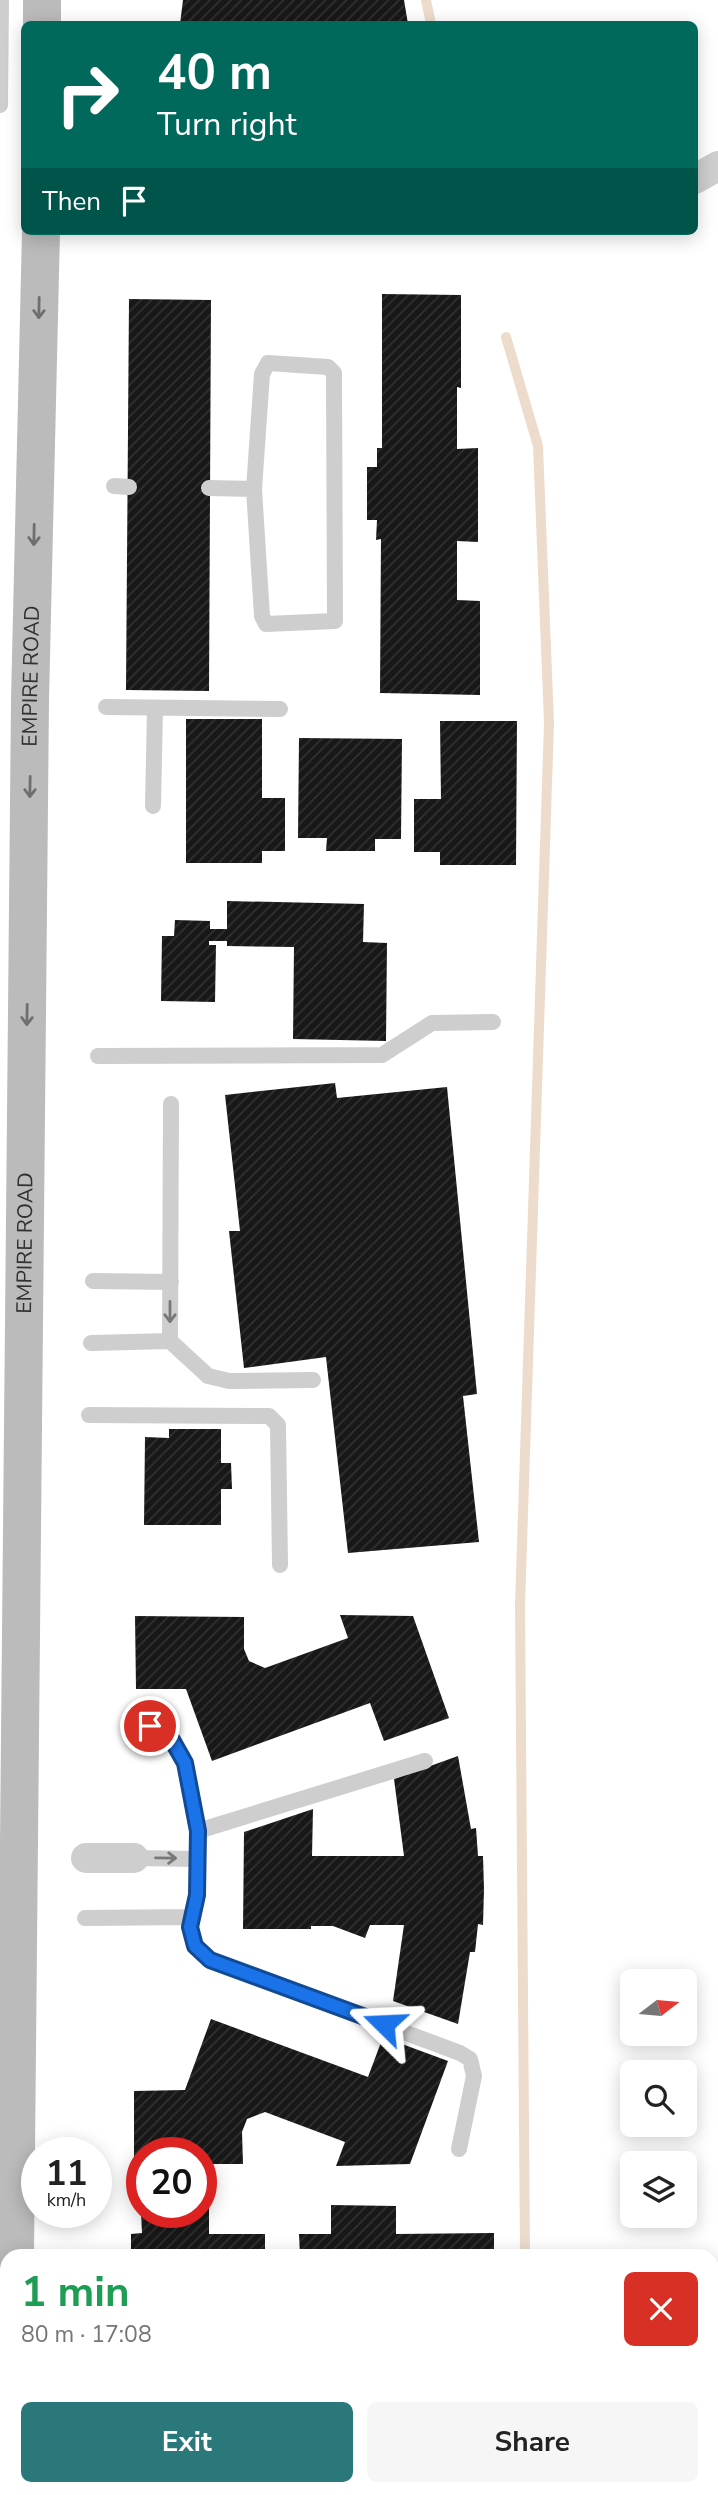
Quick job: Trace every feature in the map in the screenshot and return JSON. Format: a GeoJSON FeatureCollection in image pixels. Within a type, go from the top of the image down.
{"type":"FeatureCollection","features":[{"type":"Feature","properties":{"kind":"main road"},"geometry":{"type":"LineString","coordinates":[[41,21],[42,0]]}},
{"type":"Feature","properties":{"kind":"main road","name":"EMPIRE ROAD"},"geometry":{"type":"LineString","coordinates":[[15,2249],[30,700],[41,235]]}},
{"type":"Feature","properties":{"kind":"street"},"geometry":{"type":"LineString","coordinates":[[698,177],[718,166]]}},
{"type":"Feature","properties":{"kind":"street"},"geometry":{"type":"LineString","coordinates":[[86,1858],[134,1858]]}},
{"type":"Feature","properties":{"kind":"lane"},"geometry":{"type":"LineString","coordinates":[[0,105],[1,0]]}},
{"type":"Feature","properties":{"kind":"lane"},"geometry":{"type":"LineString","coordinates":[[268,362],[328,367],[334,373],[336,383],[335,621],[266,624],[259,604],[254,489],[263,366],[268,362]]}},
{"type":"Feature","properties":{"kind":"lane"},"geometry":{"type":"LineString","coordinates":[[209,488],[254,489]]}},
{"type":"Feature","properties":{"kind":"lane"},"geometry":{"type":"LineString","coordinates":[[106,707],[280,709]]}},
{"type":"Feature","properties":{"kind":"lane"},"geometry":{"type":"LineString","coordinates":[[153,806],[155,708]]}},
{"type":"Feature","properties":{"kind":"lane"},"geometry":{"type":"LineString","coordinates":[[98,1056],[383,1055],[432,1023],[493,1023]]}},
{"type":"Feature","properties":{"kind":"lane"},"geometry":{"type":"LineString","coordinates":[[171,1104],[170,1341],[188,1361],[208,1376],[229,1381],[313,1380]]}},
{"type":"Feature","properties":{"kind":"lane"},"geometry":{"type":"LineString","coordinates":[[93,1281],[170,1282]]}},
{"type":"Feature","properties":{"kind":"lane"},"geometry":{"type":"LineString","coordinates":[[91,1343],[170,1341]]}},
{"type":"Feature","properties":{"kind":"lane"},"geometry":{"type":"LineString","coordinates":[[89,1415],[269,1416],[278,1425],[280,1565]]}},
{"type":"Feature","properties":{"kind":"lane"},"geometry":{"type":"LineString","coordinates":[[150,1726],[172,1740],[185,1763],[198,1831],[193,1917],[190,1927],[195,1946],[210,1960],[448,2048],[470,2059],[474,2076],[459,2149]]}},
{"type":"Feature","properties":{"kind":"lane"},"geometry":{"type":"LineString","coordinates":[[198,1831],[425,1762]]}},
{"type":"Feature","properties":{"kind":"lane"},"geometry":{"type":"LineString","coordinates":[[134,1858],[197,1859]]}},
{"type":"Feature","properties":{"kind":"lane"},"geometry":{"type":"LineString","coordinates":[[85,1918],[193,1917]]}},
{"type":"Feature","properties":{"kind":"building"},"geometry":{"type":"Polygon","coordinates":[[[183,0],[404,0],[408,21],[180,21],[183,0]]]}},
{"type":"Feature","properties":{"kind":"building"},"geometry":{"type":"Polygon","coordinates":[[[382,294],[461,295],[461,388],[457,387],[457,449],[478,448],[478,542],[457,541],[457,600],[480,601],[480,695],[380,693],[381,539],[376,540],[377,520],[367,520],[367,467],[377,467],[377,448],[382,448],[382,294]]]}},
{"type":"Feature","properties":{"kind":"building"},"geometry":{"type":"Polygon","coordinates":[[[129,299],[211,300],[209,691],[126,690],[129,299]]]}},
{"type":"Feature","properties":{"kind":"building"},"geometry":{"type":"Polygon","coordinates":[[[186,719],[262,719],[262,798],[285,798],[285,851],[262,851],[262,863],[186,863],[186,719]]]}},
{"type":"Feature","properties":{"kind":"building"},"geometry":{"type":"Polygon","coordinates":[[[440,721],[517,721],[516,865],[440,865],[440,852],[414,852],[414,799],[441,799],[440,721]]]}},
{"type":"Feature","properties":{"kind":"building"},"geometry":{"type":"Polygon","coordinates":[[[299,738],[402,739],[401,839],[375,839],[375,851],[326,851],[327,838],[298,838],[299,738]]]}},
{"type":"Feature","properties":{"kind":"building"},"geometry":{"type":"Polygon","coordinates":[[[227,901],[364,904],[363,942],[387,943],[386,1041],[293,1039],[294,947],[227,946],[227,941],[209,941],[209,945],[216,945],[215,1002],[161,1001],[162,936],[174,936],[175,920],[210,921],[210,929],[227,929],[227,901]]]}},
{"type":"Feature","properties":{"kind":"building"},"geometry":{"type":"Polygon","coordinates":[[[335,1083],[337,1098],[447,1087],[477,1394],[463,1396],[479,1542],[348,1553],[326,1357],[244,1368],[229,1231],[240,1231],[225,1095],[335,1083]]]}},
{"type":"Feature","properties":{"kind":"building"},"geometry":{"type":"Polygon","coordinates":[[[169,1429],[221,1429],[221,1463],[231,1463],[232,1489],[221,1489],[221,1525],[144,1525],[145,1437],[169,1438],[169,1429]]]}},
{"type":"Feature","properties":{"kind":"building"},"geometry":{"type":"Polygon","coordinates":[[[340,1615],[413,1616],[449,1718],[384,1741],[370,1703],[212,1761],[186,1689],[136,1689],[135,1616],[244,1617],[244,1649],[249,1661],[265,1668],[348,1638],[340,1615]]]}},
{"type":"Feature","properties":{"kind":"building"},"geometry":{"type":"Polygon","coordinates":[[[458,1756],[471,1829],[476,1828],[478,1856],[483,1856],[484,1889],[483,1925],[478,1924],[475,1952],[470,1952],[458,2024],[393,2001],[404,1925],[370,1925],[365,1938],[333,1926],[311,1926],[311,1929],[243,1929],[244,1832],[313,1809],[312,1856],[404,1856],[394,1779],[458,1756]]]}},
{"type":"Feature","properties":{"kind":"building"},"geometry":{"type":"Polygon","coordinates":[[[211,2019],[368,2077],[383,2037],[448,2061],[410,2164],[336,2166],[345,2142],[265,2112],[247,2119],[242,2132],[243,2164],[217,2164],[217,2137],[134,2137],[134,2091],[185,2090],[211,2019]]]}},
{"type":"Feature","properties":{"kind":"building"},"geometry":{"type":"Polygon","coordinates":[[[331,2205],[396,2206],[396,2234],[494,2233],[494,2249],[300,2249],[299,2234],[331,2234],[331,2205]]]}},
{"type":"Feature","properties":{"kind":"building"},"geometry":{"type":"Polygon","coordinates":[[[142,2228],[209,2228],[209,2234],[265,2234],[265,2249],[131,2249],[131,2234],[142,2233],[142,2228]]]}},
{"type":"Feature","properties":{"kind":"waterway"},"geometry":{"type":"LineString","coordinates":[[426,0],[430,21]]}},
{"type":"Feature","properties":{"kind":"waterway"},"geometry":{"type":"LineString","coordinates":[[506,337],[538,446],[549,723],[520,1605],[525,2249]]}},
{"type":"Feature","properties":{"kind":"route"},"geometry":{"type":"LineString","coordinates":[[150,1726],[172,1740],[185,1763],[198,1831],[197,1895],[190,1927],[195,1946],[210,1960],[384,2024]]}}]}
